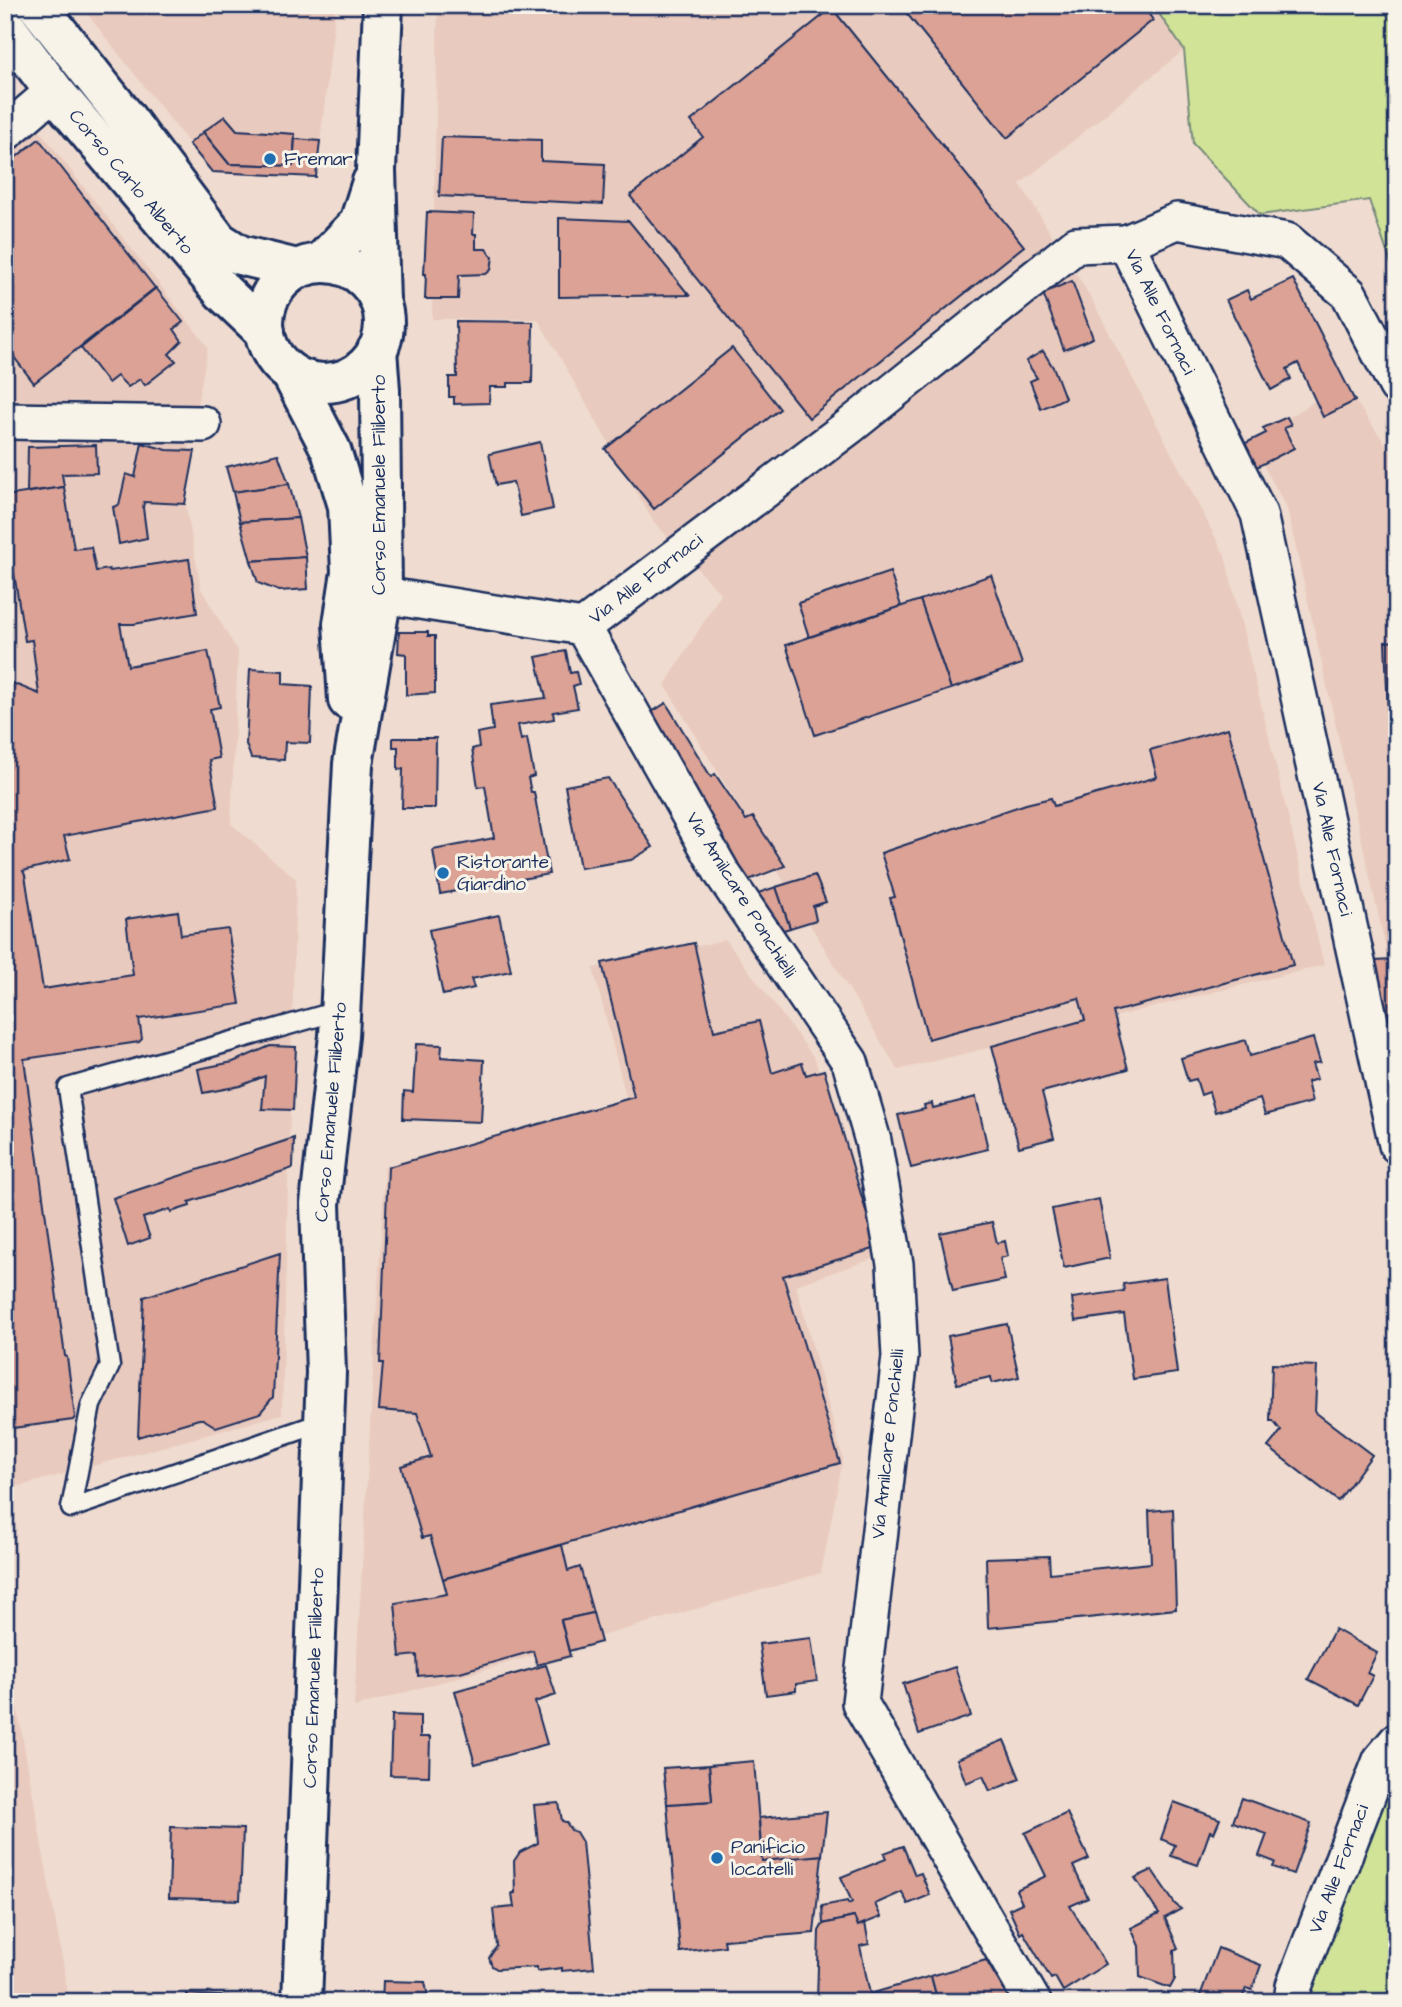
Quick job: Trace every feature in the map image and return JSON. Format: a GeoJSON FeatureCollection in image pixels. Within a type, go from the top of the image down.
{"type":"FeatureCollection","features":[{"type":"Feature","properties":{"kind":"main road","name":"Corso Carlo Alberto"},"geometry":{"type":"LineString","coordinates":[[37,5],[218,241],[240,255],[309,266]]}},
{"type":"Feature","properties":{"kind":"main road"},"geometry":{"type":"LineString","coordinates":[[376,170],[359,223],[309,266],[287,276],[271,295],[266,307],[265,332],[273,355],[291,373],[314,382],[339,380],[362,369],[377,350],[384,327],[380,302],[376,170],[383,5]]}},
{"type":"Feature","properties":{"kind":"main road","name":"Corso Carlo Alberto"},"geometry":{"type":"LineString","coordinates":[[5,26],[54,91],[223,292],[265,332]]}},
{"type":"Feature","properties":{"kind":"main road"},"geometry":{"type":"LineString","coordinates":[[309,266],[346,267],[357,273],[375,290],[380,302]]}},
{"type":"Feature","properties":{"kind":"main road","name":"Corso Emanuele Filiberto"},"geometry":{"type":"LineString","coordinates":[[302,2002],[326,1372],[348,1207],[340,1023],[353,764],[382,595],[380,390],[377,350]]}},
{"type":"Feature","properties":{"kind":"main road","name":"Corso Emanuele Filiberto"},"geometry":{"type":"LineString","coordinates":[[291,373],[331,450],[348,506],[351,572],[343,624],[353,764]]}},
{"type":"Feature","properties":{"kind":"street"},"geometry":{"type":"LineString","coordinates":[[5,133],[54,91]]}},
{"type":"Feature","properties":{"kind":"street"},"geometry":{"type":"LineString","coordinates":[[1126,243],[1177,221],[1287,241],[1349,294],[1397,386]]}},
{"type":"Feature","properties":{"kind":"street","name":"Via Alle Fornaci"},"geometry":{"type":"LineString","coordinates":[[382,595],[583,627],[849,426],[1076,245],[1126,243],[1259,514],[1397,1145]]}},
{"type":"Feature","properties":{"kind":"street"},"geometry":{"type":"LineString","coordinates":[[5,421],[204,424]]}},
{"type":"Feature","properties":{"kind":"street"},"geometry":{"type":"LineString","coordinates":[[351,572],[365,586],[382,595]]}},
{"type":"Feature","properties":{"kind":"street","name":"Via Amilcare Ponchielli"},"geometry":{"type":"LineString","coordinates":[[583,627],[722,873],[850,1062],[873,1141],[895,1264],[900,1357],[860,1703],[1033,2002]]}},
{"type":"Feature","properties":{"kind":"street","name":"Via Alle Fornaci"},"geometry":{"type":"LineString","coordinates":[[1292,2002],[1294,1986],[1381,1760],[1397,1741]]}},
{"type":"Feature","properties":{"kind":"lane"},"geometry":{"type":"LineString","coordinates":[[324,1422],[71,1508],[91,1405],[110,1366],[68,1088],[340,1023]]}},
{"type":"Feature","properties":{"kind":"shaded area"},"geometry":{"type":"Polygon","coordinates":[[[80,5],[336,5],[316,177],[212,172],[80,5]]]}},
{"type":"Feature","properties":{"kind":"shaded area"},"geometry":{"type":"Polygon","coordinates":[[[438,5],[1154,5],[1184,50],[1020,184],[1091,298],[1225,556],[1324,965],[898,1070],[665,685],[721,594],[653,521],[538,319],[432,319],[438,5]]]}},
{"type":"Feature","properties":{"kind":"shaded area"},"geometry":{"type":"Polygon","coordinates":[[[5,86],[208,347],[182,485],[201,589],[238,652],[231,824],[296,879],[282,1414],[5,1490],[5,86]]]}},
{"type":"Feature","properties":{"kind":"shaded area"},"geometry":{"type":"Polygon","coordinates":[[[1342,383],[1397,460],[1397,998],[1287,508],[1251,443],[1342,383]]]}},
{"type":"Feature","properties":{"kind":"shaded area"},"geometry":{"type":"Polygon","coordinates":[[[726,940],[815,1059],[875,1258],[796,1285],[843,1459],[821,1573],[354,1707],[385,1166],[627,1100],[593,968],[726,940]]]}},
{"type":"Feature","properties":{"kind":"shaded area"},"geometry":{"type":"Polygon","coordinates":[[[16,1701],[68,2002],[5,2002],[5,1704],[16,1701]]]}},
{"type":"Feature","properties":{"kind":"green space"},"geometry":{"type":"Polygon","coordinates":[[[1153,5],[1397,5],[1397,281],[1369,200],[1260,215],[1193,144],[1184,50],[1153,5]]]}},
{"type":"Feature","properties":{"kind":"green space"},"geometry":{"type":"Polygon","coordinates":[[[1397,1753],[1397,2002],[1302,2002],[1397,1753]]]}},
{"type":"Feature","properties":{"kind":"building"},"geometry":{"type":"Polygon","coordinates":[[[900,5],[1142,5],[1153,20],[1007,138],[900,5]]]}},
{"type":"Feature","properties":{"kind":"building"},"geometry":{"type":"Polygon","coordinates":[[[832,8],[1024,246],[809,418],[630,196],[703,137],[691,121],[832,8]]]}},
{"type":"Feature","properties":{"kind":"building"},"geometry":{"type":"Polygon","coordinates":[[[225,116],[237,130],[295,134],[293,166],[229,164],[203,132],[225,116]]]}},
{"type":"Feature","properties":{"kind":"building"},"geometry":{"type":"Polygon","coordinates":[[[203,132],[229,164],[293,166],[295,139],[320,141],[316,177],[212,172],[189,144],[203,132]]]}},
{"type":"Feature","properties":{"kind":"building"},"geometry":{"type":"Polygon","coordinates":[[[442,137],[541,140],[541,161],[605,164],[603,204],[439,196],[442,137]]]}},
{"type":"Feature","properties":{"kind":"building"},"geometry":{"type":"Polygon","coordinates":[[[39,139],[155,288],[34,383],[10,352],[5,355],[5,166],[39,139]]]}},
{"type":"Feature","properties":{"kind":"building"},"geometry":{"type":"Polygon","coordinates":[[[427,212],[474,214],[473,234],[476,234],[476,249],[486,249],[493,257],[491,270],[486,274],[459,275],[458,299],[425,299],[427,212]]]}},
{"type":"Feature","properties":{"kind":"building"},"geometry":{"type":"Polygon","coordinates":[[[559,218],[629,221],[689,295],[559,297],[559,218]]]}},
{"type":"Feature","properties":{"kind":"building"},"geometry":{"type":"Polygon","coordinates":[[[1293,279],[1355,401],[1323,417],[1298,363],[1287,369],[1291,379],[1271,390],[1226,300],[1247,290],[1251,299],[1293,279]]]}},
{"type":"Feature","properties":{"kind":"building"},"geometry":{"type":"Polygon","coordinates":[[[1072,281],[1093,338],[1064,350],[1043,293],[1072,281]]]}},
{"type":"Feature","properties":{"kind":"building"},"geometry":{"type":"Polygon","coordinates":[[[156,288],[183,322],[174,329],[182,341],[169,354],[176,361],[145,385],[140,379],[128,387],[117,376],[108,383],[81,348],[156,288]]]}},
{"type":"Feature","properties":{"kind":"building"},"geometry":{"type":"Polygon","coordinates":[[[456,321],[533,322],[532,383],[508,383],[508,387],[490,387],[489,403],[454,404],[454,397],[449,397],[449,377],[457,377],[456,321]]]}},
{"type":"Feature","properties":{"kind":"building"},"geometry":{"type":"Polygon","coordinates":[[[732,348],[780,409],[654,509],[605,449],[732,348]]]}},
{"type":"Feature","properties":{"kind":"building"},"geometry":{"type":"Polygon","coordinates":[[[1043,351],[1054,369],[1065,398],[1041,409],[1030,381],[1037,378],[1026,361],[1043,351]]]}},
{"type":"Feature","properties":{"kind":"building"},"geometry":{"type":"Polygon","coordinates":[[[1287,417],[1291,425],[1284,428],[1294,448],[1247,472],[1236,448],[1266,433],[1263,428],[1287,417]]]}},
{"type":"Feature","properties":{"kind":"building"},"geometry":{"type":"Polygon","coordinates":[[[540,442],[553,509],[521,516],[513,482],[496,485],[489,454],[540,442]]]}},
{"type":"Feature","properties":{"kind":"building"},"geometry":{"type":"Polygon","coordinates":[[[142,443],[167,450],[195,451],[185,504],[144,502],[147,538],[119,544],[113,507],[119,505],[126,474],[135,477],[142,443]]]}},
{"type":"Feature","properties":{"kind":"building"},"geometry":{"type":"Polygon","coordinates":[[[96,445],[97,473],[62,474],[64,487],[27,492],[28,447],[96,445]]]}},
{"type":"Feature","properties":{"kind":"building"},"geometry":{"type":"Polygon","coordinates":[[[278,454],[289,484],[233,492],[226,467],[278,454]]]}},
{"type":"Feature","properties":{"kind":"building"},"geometry":{"type":"Polygon","coordinates":[[[289,484],[298,518],[240,522],[233,492],[289,484]]]}},
{"type":"Feature","properties":{"kind":"building"},"geometry":{"type":"Polygon","coordinates":[[[64,487],[74,549],[91,547],[96,571],[189,559],[197,613],[120,624],[128,666],[208,651],[220,707],[210,709],[219,758],[209,760],[218,807],[64,836],[70,859],[23,871],[43,989],[133,975],[126,919],[178,911],[181,935],[228,929],[240,1004],[139,1019],[142,1039],[139,1042],[24,1059],[75,1417],[73,1420],[5,1429],[5,680],[39,694],[32,640],[25,641],[5,518],[5,496],[64,487]]]}},
{"type":"Feature","properties":{"kind":"building"},"geometry":{"type":"Polygon","coordinates":[[[298,518],[306,557],[251,561],[240,522],[298,518]]]}},
{"type":"Feature","properties":{"kind":"building"},"geometry":{"type":"Polygon","coordinates":[[[306,557],[308,589],[279,591],[258,583],[251,561],[306,557]]]}},
{"type":"Feature","properties":{"kind":"building"},"geometry":{"type":"Polygon","coordinates":[[[890,572],[901,606],[809,637],[798,603],[890,572]]]}},
{"type":"Feature","properties":{"kind":"building"},"geometry":{"type":"Polygon","coordinates":[[[991,575],[1022,664],[951,689],[920,600],[991,575]]]}},
{"type":"Feature","properties":{"kind":"building"},"geometry":{"type":"Polygon","coordinates":[[[920,600],[951,689],[815,735],[786,645],[920,600]]]}},
{"type":"Feature","properties":{"kind":"building"},"geometry":{"type":"Polygon","coordinates":[[[399,632],[428,632],[428,636],[435,636],[435,693],[406,695],[406,654],[398,653],[399,632]]]}},
{"type":"Feature","properties":{"kind":"building"},"geometry":{"type":"Polygon","coordinates":[[[1397,641],[1397,735],[1389,736],[1385,642],[1397,641]]]}},
{"type":"Feature","properties":{"kind":"building"},"geometry":{"type":"Polygon","coordinates":[[[566,651],[570,673],[576,672],[579,684],[573,686],[578,708],[553,712],[554,719],[518,725],[521,740],[527,738],[534,776],[528,778],[531,792],[534,792],[549,874],[440,894],[433,850],[494,838],[485,786],[478,787],[472,749],[479,747],[477,733],[493,730],[490,705],[546,698],[536,657],[566,651]]]}},
{"type":"Feature","properties":{"kind":"building"},"geometry":{"type":"Polygon","coordinates":[[[250,669],[283,671],[283,684],[312,686],[310,743],[285,742],[284,760],[251,758],[246,744],[250,669]]]}},
{"type":"Feature","properties":{"kind":"building"},"geometry":{"type":"Polygon","coordinates":[[[666,703],[711,777],[715,774],[746,820],[753,817],[785,866],[741,883],[638,721],[666,703]]]}},
{"type":"Feature","properties":{"kind":"building"},"geometry":{"type":"Polygon","coordinates":[[[1228,728],[1293,965],[1113,1012],[1128,1069],[1042,1092],[1054,1138],[1019,1147],[992,1046],[1085,1020],[1079,998],[928,1039],[890,898],[895,897],[881,853],[1026,804],[1051,798],[1054,806],[1157,777],[1150,750],[1228,728]]]}},
{"type":"Feature","properties":{"kind":"building"},"geometry":{"type":"Polygon","coordinates":[[[393,738],[436,738],[435,808],[402,808],[403,769],[398,770],[398,747],[393,747],[393,738]]]}},
{"type":"Feature","properties":{"kind":"building"},"geometry":{"type":"Polygon","coordinates":[[[608,778],[653,847],[631,860],[580,868],[565,786],[608,778]]]}},
{"type":"Feature","properties":{"kind":"building"},"geometry":{"type":"Polygon","coordinates":[[[815,875],[826,902],[813,906],[816,920],[790,928],[776,887],[815,875]]]}},
{"type":"Feature","properties":{"kind":"building"},"geometry":{"type":"Polygon","coordinates":[[[776,887],[790,928],[774,933],[749,896],[776,887]]]}},
{"type":"Feature","properties":{"kind":"building"},"geometry":{"type":"Polygon","coordinates":[[[499,915],[511,971],[471,979],[474,988],[443,995],[429,930],[499,915]]]}},
{"type":"Feature","properties":{"kind":"building"},"geometry":{"type":"Polygon","coordinates":[[[694,943],[714,1031],[759,1021],[772,1073],[802,1063],[806,1075],[824,1070],[877,1248],[783,1276],[840,1463],[443,1579],[430,1536],[422,1538],[401,1466],[431,1457],[417,1413],[379,1410],[383,1363],[380,1363],[388,1167],[634,1097],[602,963],[694,943]]]}},
{"type":"Feature","properties":{"kind":"building"},"geometry":{"type":"Polygon","coordinates":[[[1397,960],[1397,1054],[1375,961],[1397,960]]]}},
{"type":"Feature","properties":{"kind":"building"},"geometry":{"type":"Polygon","coordinates":[[[1313,1038],[1320,1062],[1312,1064],[1317,1079],[1307,1082],[1312,1102],[1265,1115],[1260,1099],[1215,1112],[1209,1092],[1201,1095],[1196,1079],[1188,1081],[1181,1058],[1246,1040],[1250,1056],[1313,1038]]]}},
{"type":"Feature","properties":{"kind":"building"},"geometry":{"type":"Polygon","coordinates":[[[416,1044],[442,1045],[441,1057],[484,1060],[481,1122],[403,1119],[404,1091],[413,1092],[416,1044]]]}},
{"type":"Feature","properties":{"kind":"building"},"geometry":{"type":"Polygon","coordinates":[[[270,1046],[296,1047],[293,1110],[262,1109],[265,1076],[240,1086],[203,1093],[198,1069],[233,1062],[270,1046]]]}},
{"type":"Feature","properties":{"kind":"building"},"geometry":{"type":"Polygon","coordinates":[[[976,1097],[988,1149],[911,1168],[898,1115],[925,1109],[924,1105],[932,1103],[933,1108],[976,1097]]]}},
{"type":"Feature","properties":{"kind":"building"},"geometry":{"type":"Polygon","coordinates":[[[294,1138],[293,1168],[189,1202],[190,1206],[143,1218],[150,1238],[128,1246],[113,1198],[294,1138]]]}},
{"type":"Feature","properties":{"kind":"building"},"geometry":{"type":"Polygon","coordinates":[[[1099,1199],[1110,1258],[1064,1268],[1052,1209],[1099,1199]]]}},
{"type":"Feature","properties":{"kind":"building"},"geometry":{"type":"Polygon","coordinates":[[[992,1222],[997,1243],[1005,1241],[1008,1256],[1000,1258],[1005,1280],[953,1291],[940,1233],[992,1222]]]}},
{"type":"Feature","properties":{"kind":"building"},"geometry":{"type":"Polygon","coordinates":[[[280,1253],[273,1397],[260,1413],[216,1427],[199,1419],[138,1437],[144,1297],[280,1253]]]}},
{"type":"Feature","properties":{"kind":"building"},"geometry":{"type":"Polygon","coordinates":[[[1165,1278],[1177,1373],[1133,1379],[1124,1314],[1075,1321],[1072,1298],[1124,1291],[1123,1284],[1165,1278]]]}},
{"type":"Feature","properties":{"kind":"building"},"geometry":{"type":"Polygon","coordinates":[[[1007,1324],[1019,1377],[992,1383],[991,1377],[957,1384],[948,1336],[1007,1324]]]}},
{"type":"Feature","properties":{"kind":"building"},"geometry":{"type":"Polygon","coordinates":[[[1272,1364],[1317,1366],[1315,1412],[1372,1455],[1338,1501],[1268,1447],[1281,1431],[1270,1421],[1272,1364]]]}},
{"type":"Feature","properties":{"kind":"building"},"geometry":{"type":"Polygon","coordinates":[[[1173,1509],[1176,1609],[988,1628],[986,1558],[1049,1556],[1050,1573],[1151,1563],[1149,1511],[1173,1509]]]}},
{"type":"Feature","properties":{"kind":"building"},"geometry":{"type":"Polygon","coordinates":[[[562,1545],[568,1571],[580,1567],[593,1613],[561,1620],[570,1656],[537,1665],[533,1651],[460,1672],[418,1676],[417,1655],[400,1657],[395,1603],[447,1594],[443,1579],[562,1545]]]}},
{"type":"Feature","properties":{"kind":"building"},"geometry":{"type":"Polygon","coordinates":[[[593,1613],[601,1642],[569,1651],[561,1620],[593,1613]]]}},
{"type":"Feature","properties":{"kind":"building"},"geometry":{"type":"Polygon","coordinates":[[[1335,1629],[1377,1653],[1367,1673],[1373,1676],[1358,1705],[1308,1679],[1335,1629]]]}},
{"type":"Feature","properties":{"kind":"building"},"geometry":{"type":"Polygon","coordinates":[[[811,1638],[817,1681],[796,1684],[796,1691],[766,1695],[759,1644],[811,1638]]]}},
{"type":"Feature","properties":{"kind":"building"},"geometry":{"type":"Polygon","coordinates":[[[546,1665],[556,1695],[535,1702],[547,1744],[475,1764],[455,1691],[546,1665]]]}},
{"type":"Feature","properties":{"kind":"building"},"geometry":{"type":"Polygon","coordinates":[[[955,1667],[971,1716],[919,1734],[903,1684],[955,1667]]]}},
{"type":"Feature","properties":{"kind":"building"},"geometry":{"type":"Polygon","coordinates":[[[392,1715],[420,1716],[420,1737],[430,1737],[429,1776],[390,1775],[392,1715]]]}},
{"type":"Feature","properties":{"kind":"building"},"geometry":{"type":"Polygon","coordinates":[[[1004,1740],[1020,1779],[990,1791],[983,1776],[966,1783],[957,1759],[1004,1740]]]}},
{"type":"Feature","properties":{"kind":"building","name":"Panificio locatelli"},"geometry":{"type":"Polygon","coordinates":[[[754,1761],[762,1861],[822,1855],[814,1933],[724,1940],[725,1946],[680,1952],[667,1804],[712,1801],[709,1765],[754,1761]]]}},
{"type":"Feature","properties":{"kind":"building"},"geometry":{"type":"Polygon","coordinates":[[[709,1765],[712,1801],[667,1804],[663,1768],[709,1765]]]}},
{"type":"Feature","properties":{"kind":"building"},"geometry":{"type":"Polygon","coordinates":[[[1242,1798],[1311,1823],[1293,1874],[1273,1867],[1275,1862],[1259,1856],[1267,1834],[1233,1822],[1242,1798]]]}},
{"type":"Feature","properties":{"kind":"building"},"geometry":{"type":"Polygon","coordinates":[[[1174,1802],[1220,1819],[1214,1833],[1210,1831],[1198,1865],[1171,1856],[1175,1845],[1161,1839],[1174,1802]]]}},
{"type":"Feature","properties":{"kind":"building"},"geometry":{"type":"Polygon","coordinates":[[[559,1803],[562,1821],[576,1832],[582,1842],[594,1968],[562,1971],[562,1968],[537,1971],[537,1967],[497,1969],[492,1966],[489,1958],[497,1946],[493,1909],[514,1907],[514,1861],[520,1852],[538,1843],[534,1805],[559,1803]]]}},
{"type":"Feature","properties":{"kind":"building"},"geometry":{"type":"Polygon","coordinates":[[[827,1812],[822,1855],[762,1861],[759,1818],[827,1812]]]}},
{"type":"Feature","properties":{"kind":"building"},"geometry":{"type":"Polygon","coordinates":[[[1067,1813],[1089,1859],[1073,1866],[1088,1898],[1070,1906],[1106,1964],[1063,1991],[1055,1977],[1051,1979],[1023,1932],[1020,1934],[1009,1909],[1022,1903],[1016,1890],[1046,1876],[1025,1833],[1067,1813]]]}},
{"type":"Feature","properties":{"kind":"building"},"geometry":{"type":"Polygon","coordinates":[[[171,1827],[243,1829],[240,1900],[169,1898],[171,1827]]]}},
{"type":"Feature","properties":{"kind":"building"},"geometry":{"type":"Polygon","coordinates":[[[903,1846],[915,1875],[921,1873],[930,1895],[908,1904],[902,1892],[875,1904],[881,1917],[858,1926],[854,1917],[823,1924],[822,1906],[852,1902],[841,1877],[886,1859],[884,1853],[903,1846]]]}},
{"type":"Feature","properties":{"kind":"building"},"geometry":{"type":"Polygon","coordinates":[[[1152,1870],[1181,1909],[1165,1918],[1178,1948],[1174,1950],[1175,1979],[1170,1988],[1140,1977],[1139,1946],[1131,1928],[1159,1914],[1135,1878],[1152,1870]]]}},
{"type":"Feature","properties":{"kind":"building"},"geometry":{"type":"Polygon","coordinates":[[[854,1917],[858,1926],[865,1923],[869,1944],[860,1946],[870,1994],[931,1976],[938,2002],[817,2002],[819,1931],[823,1924],[854,1917]]]}},
{"type":"Feature","properties":{"kind":"building"},"geometry":{"type":"Polygon","coordinates":[[[1218,1948],[1261,1965],[1252,1990],[1246,1988],[1241,2002],[1214,2002],[1200,1996],[1218,1948]]]}},
{"type":"Feature","properties":{"kind":"building"},"geometry":{"type":"Polygon","coordinates":[[[986,1960],[1011,2002],[938,2002],[931,1976],[986,1960]]]}},
{"type":"Feature","properties":{"kind":"building"},"geometry":{"type":"Polygon","coordinates":[[[383,1981],[425,1982],[429,2002],[382,2002],[383,1981]]]}},
{"type":"Feature","properties":{"kind":"building"},"geometry":{"type":"Polygon","coordinates":[[[187,1994],[250,1998],[250,2002],[186,2002],[187,1994]]]}},
{"type":"Feature","properties":{"kind":"railway"},"geometry":{"type":"LineString","coordinates":[[5,1950],[15,2002]]}},
{"type":"Feature","properties":{"kind":"place","name":"Fremar"},"geometry":{"type":"Point","coordinates":[270,159]}},
{"type":"Feature","properties":{"kind":"place","name":"Ristorante Giardino"},"geometry":{"type":"Point","coordinates":[443,873]}},
{"type":"Feature","properties":{"kind":"place","name":"Panificio locatelli"},"geometry":{"type":"Point","coordinates":[717,1858]}}]}
